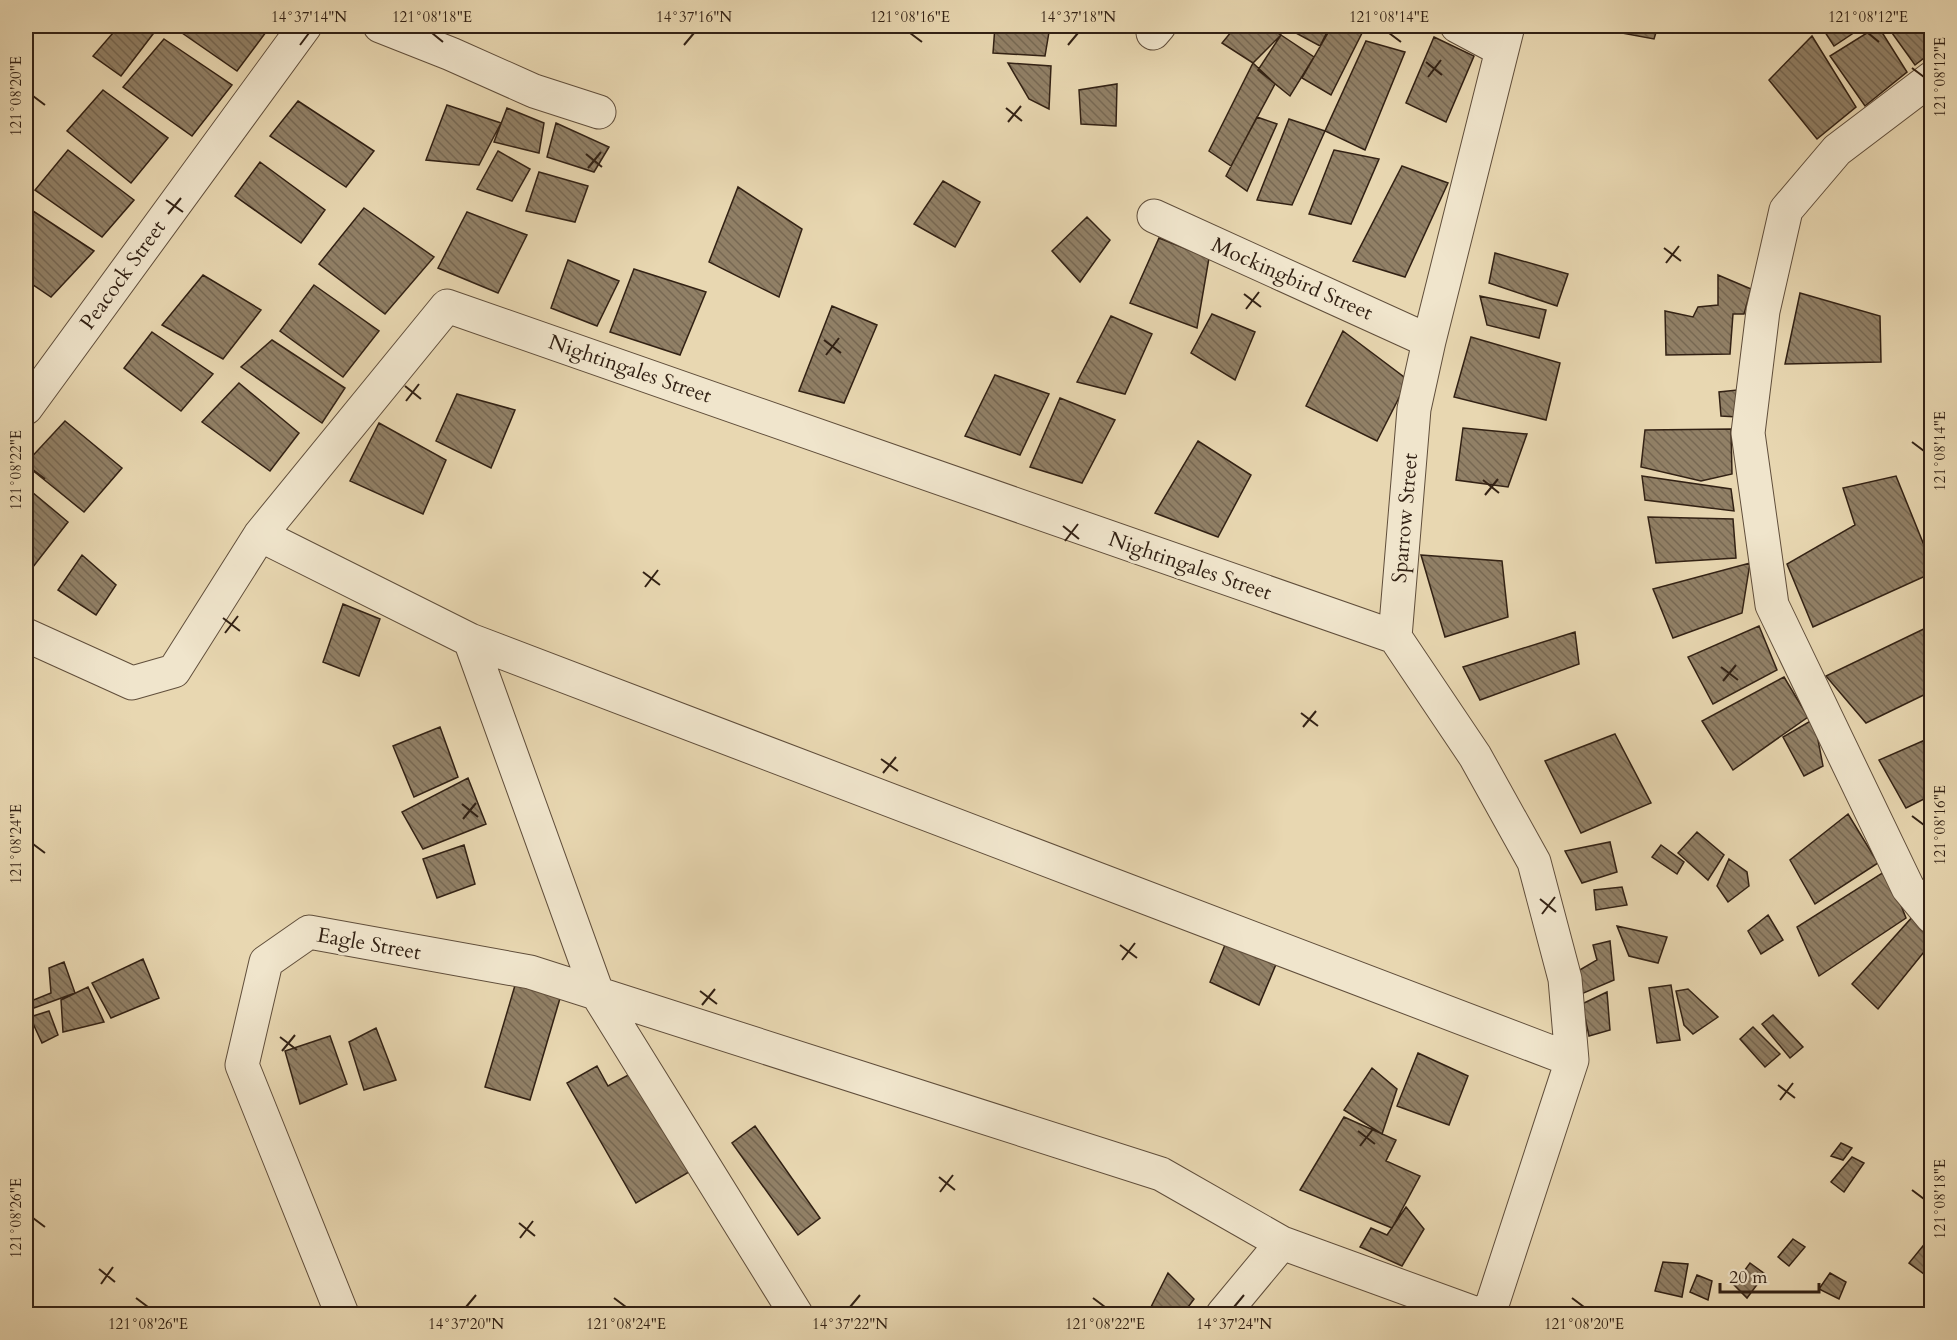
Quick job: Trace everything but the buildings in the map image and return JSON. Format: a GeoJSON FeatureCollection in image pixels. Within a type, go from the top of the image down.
{"type":"FeatureCollection","features":[{"type":"Feature","properties":{"kind":"street","name":"Peacock Street"},"geometry":{"type":"LineString","coordinates":[[26,408],[305,26]]}},
{"type":"Feature","properties":{"kind":"street"},"geometry":{"type":"LineString","coordinates":[[380,26],[534,91],[599,112]]}},
{"type":"Feature","properties":{"kind":"street"},"geometry":{"type":"LineString","coordinates":[[1457,26],[1505,38]]}},
{"type":"Feature","properties":{"kind":"street","name":"Sparrow Street"},"geometry":{"type":"LineString","coordinates":[[1395,637],[1414,409],[1505,38]]}},
{"type":"Feature","properties":{"kind":"street"},"geometry":{"type":"LineString","coordinates":[[1932,78],[1837,150],[1786,210],[1763,311],[1748,433],[1772,605],[1908,888],[1932,916]]}},
{"type":"Feature","properties":{"kind":"street","name":"Mockingbird Street"},"geometry":{"type":"LineString","coordinates":[[1154,216],[1430,341]]}},
{"type":"Feature","properties":{"kind":"street","name":"Nightingales Street"},"geometry":{"type":"LineString","coordinates":[[26,634],[132,683],[174,671],[260,535],[447,306],[1395,637]]}},
{"type":"Feature","properties":{"kind":"street"},"geometry":{"type":"LineString","coordinates":[[260,535],[470,640],[1572,1060]]}},
{"type":"Feature","properties":{"kind":"street"},"geometry":{"type":"LineString","coordinates":[[1395,637],[1475,756],[1534,862],[1565,979],[1572,1060],[1489,1314]]}},
{"type":"Feature","properties":{"kind":"street"},"geometry":{"type":"LineString","coordinates":[[470,640],[598,995],[796,1314]]}},
{"type":"Feature","properties":{"kind":"street","name":"Eagle Street"},"geometry":{"type":"LineString","coordinates":[[342,1314],[242,1065],[266,962],[309,932],[530,972],[1161,1174],[1282,1243],[1477,1314]]}},
{"type":"Feature","properties":{"kind":"street"},"geometry":{"type":"LineString","coordinates":[[1223,1314],[1282,1243]]}}]}
